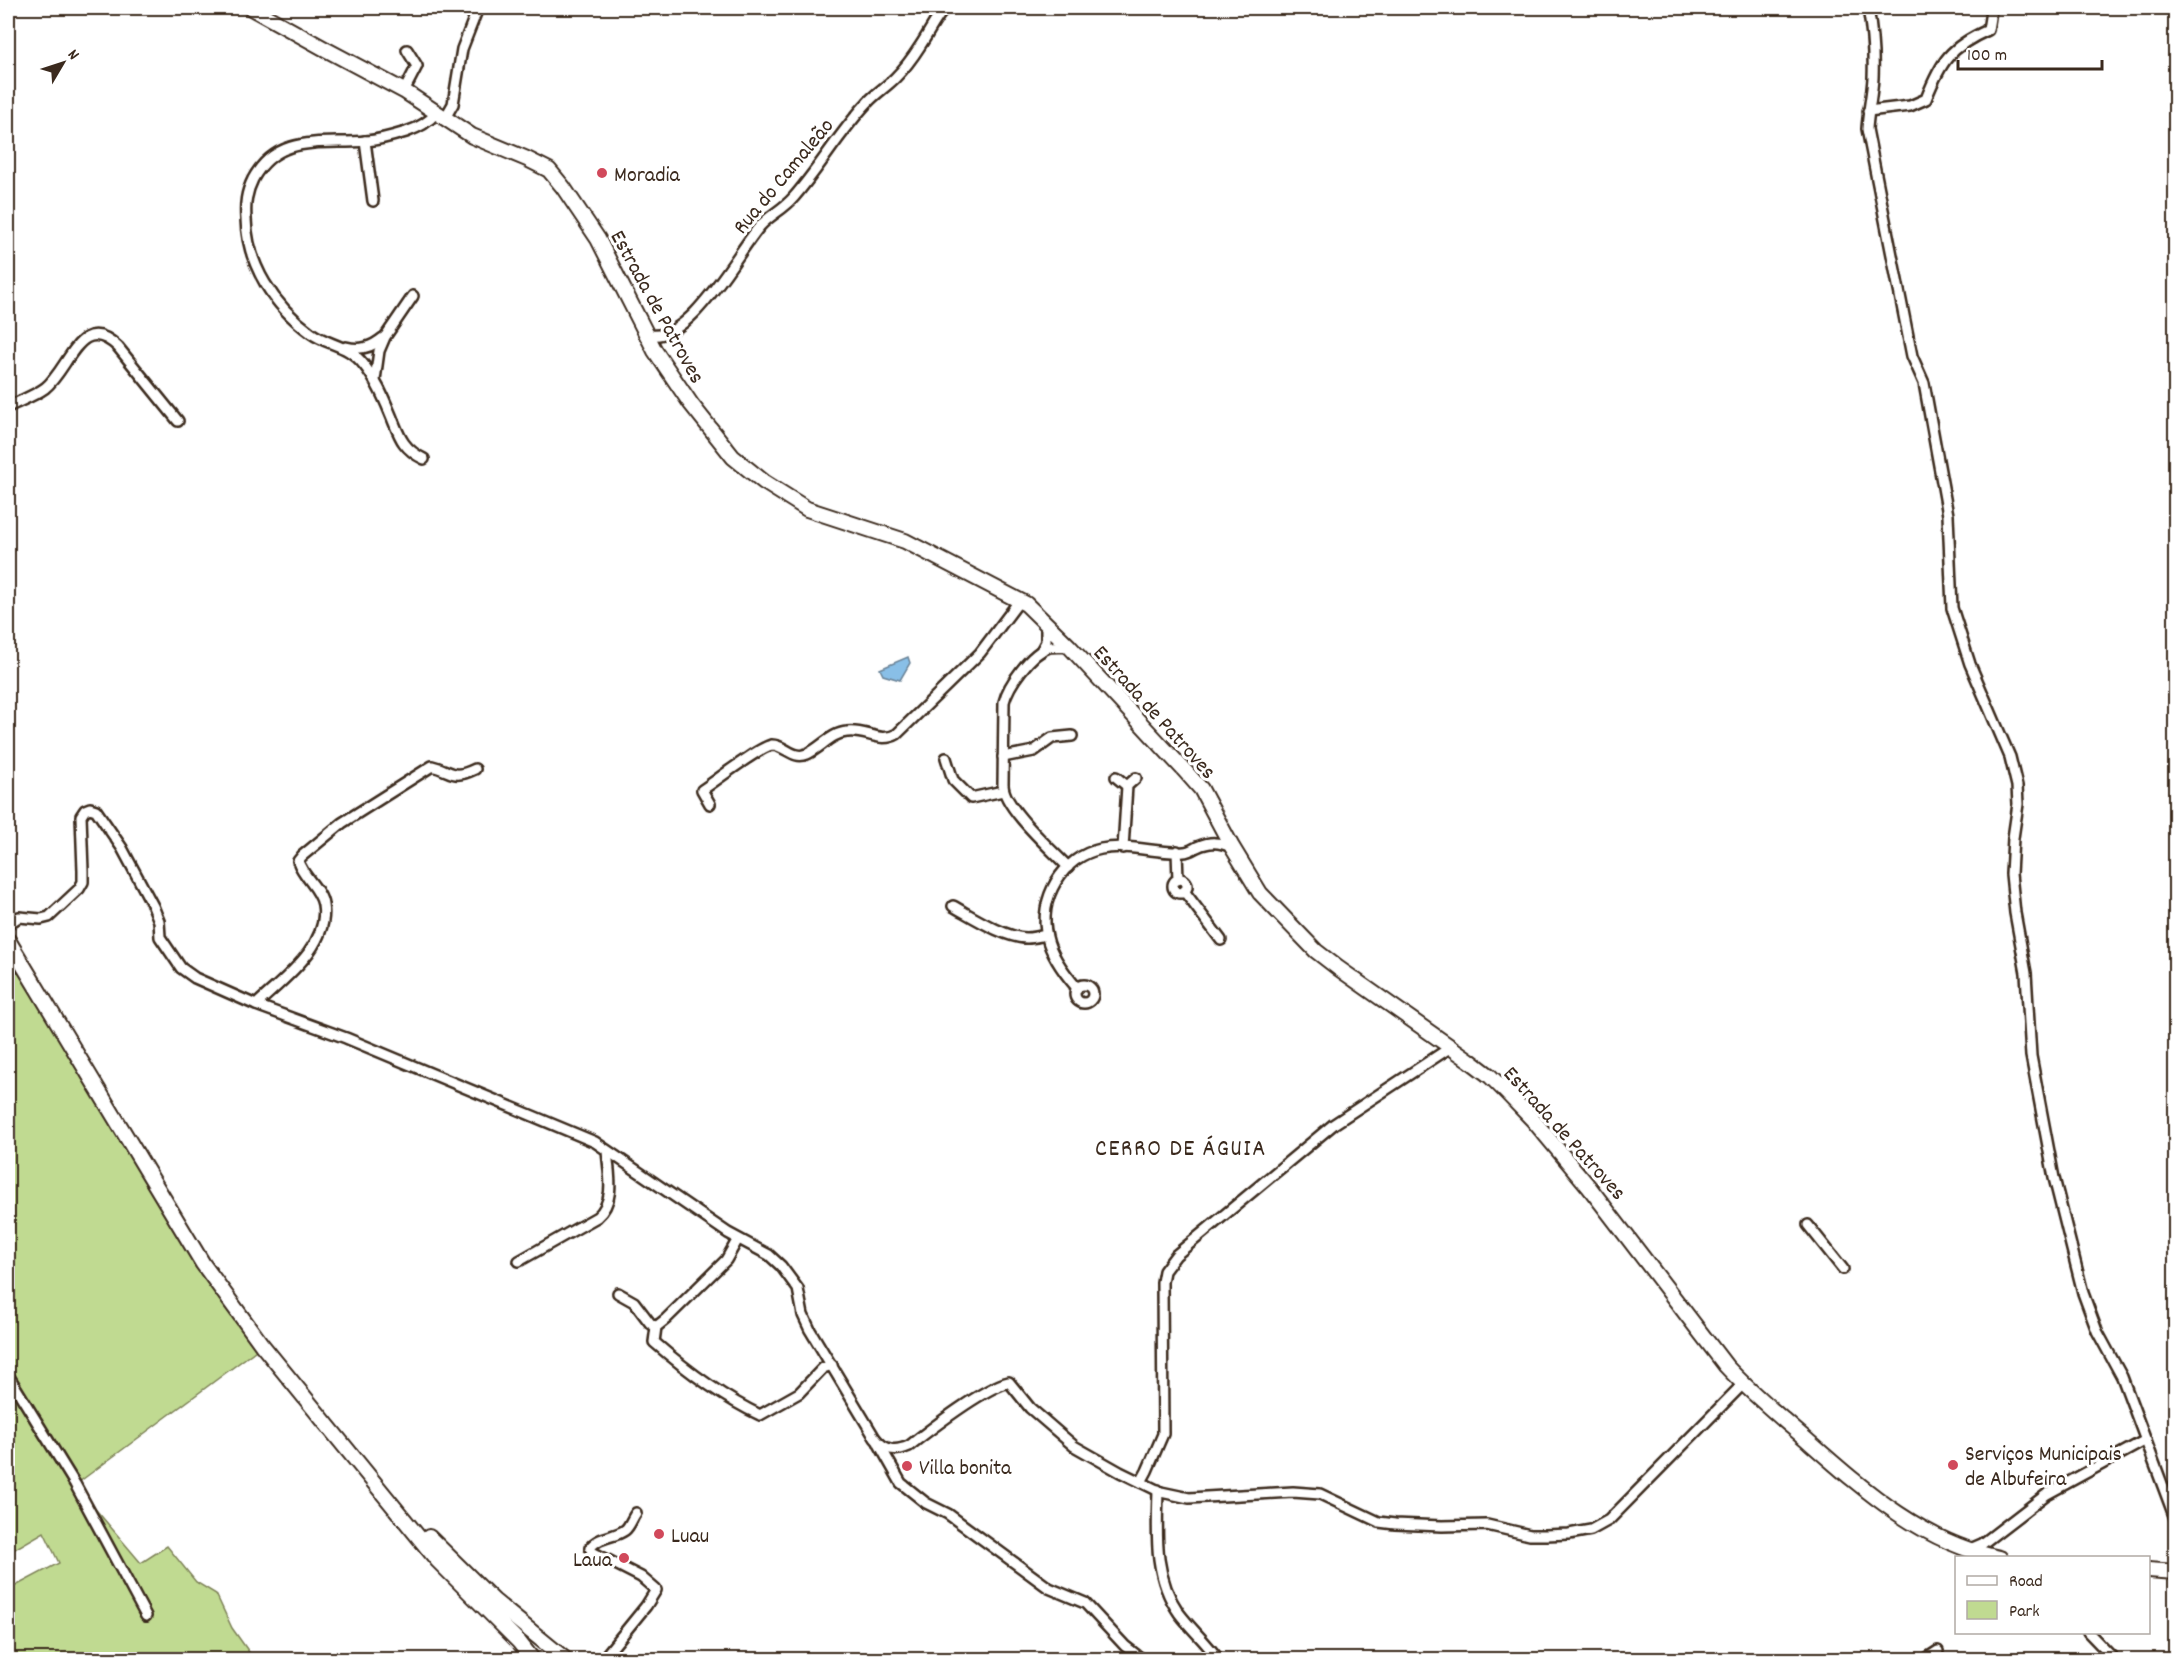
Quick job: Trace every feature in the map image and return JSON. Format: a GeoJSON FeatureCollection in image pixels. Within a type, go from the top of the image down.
{"type":"FeatureCollection","features":[{"type":"Feature","properties":{"kind":"street","name":"Estrada de Patroves"},"geometry":{"type":"LineString","coordinates":[[251,8],[404,91],[478,140],[549,170],[598,239],[655,351],[719,441],[747,470],[807,509],[905,541],[1020,600],[1069,646],[1201,789],[1260,893],[1278,914],[1316,951],[1490,1076],[1533,1120],[1589,1187],[1726,1366],[1743,1384],[1872,1495],[1948,1542],[1968,1550],[1995,1556]]}},
{"type":"Feature","properties":{"kind":"street"},"geometry":{"type":"LineString","coordinates":[[385,337],[372,347],[355,349],[342,346],[312,334],[283,309],[258,273],[246,235],[245,199],[262,166],[274,155],[287,148],[301,144],[365,141],[396,135],[415,129],[441,116],[453,104],[462,49],[478,8]]}},
{"type":"Feature","properties":{"kind":"street","name":"Rua do Camaleão"},"geometry":{"type":"LineString","coordinates":[[664,335],[682,322],[709,296],[733,267],[761,225],[782,210],[793,198],[828,149],[867,102],[900,72],[945,8]]}},
{"type":"Feature","properties":{"kind":"street"},"geometry":{"type":"LineString","coordinates":[[1868,8],[1873,79],[1867,129],[1912,357],[1924,383],[1948,515],[1952,608],[1970,664],[2010,757],[2018,786],[2011,874],[2015,913],[2026,973],[2031,1056],[2054,1178],[2083,1293],[2097,1331],[2122,1377],[2175,1521]]}},
{"type":"Feature","properties":{"kind":"street"},"geometry":{"type":"LineString","coordinates":[[1868,111],[1910,106],[1926,99],[1945,57],[1969,38],[1988,30],[1991,11],[1989,8]]}},
{"type":"Feature","properties":{"kind":"street"},"geometry":{"type":"LineString","coordinates":[[404,91],[417,66],[407,50]]}},
{"type":"Feature","properties":{"kind":"street"},"geometry":{"type":"LineString","coordinates":[[365,141],[373,201]]}},
{"type":"Feature","properties":{"kind":"street"},"geometry":{"type":"LineString","coordinates":[[375,380],[379,351],[385,337],[413,296]]}},
{"type":"Feature","properties":{"kind":"street"},"geometry":{"type":"LineString","coordinates":[[8,406],[45,388],[79,343],[99,334],[109,338],[178,421]]}},
{"type":"Feature","properties":{"kind":"street"},"geometry":{"type":"LineString","coordinates":[[646,334],[656,337],[664,335]]}},
{"type":"Feature","properties":{"kind":"street"},"geometry":{"type":"LineString","coordinates":[[655,351],[664,335]]}},
{"type":"Feature","properties":{"kind":"street"},"geometry":{"type":"LineString","coordinates":[[342,346],[362,362],[375,380],[399,437],[412,453],[424,459]]}},
{"type":"Feature","properties":{"kind":"street"},"geometry":{"type":"LineString","coordinates":[[710,804],[702,790],[767,746],[780,747],[800,756],[839,734],[849,731],[876,738],[891,738],[980,653],[1020,600]]}},
{"type":"Feature","properties":{"kind":"street"},"geometry":{"type":"LineString","coordinates":[[1040,653],[1046,642],[1046,623]]}},
{"type":"Feature","properties":{"kind":"street"},"geometry":{"type":"LineString","coordinates":[[1068,867],[1010,805],[1003,791],[1003,757],[1006,691],[1020,672],[1040,653],[1049,647],[1069,646]]}},
{"type":"Feature","properties":{"kind":"street"},"geometry":{"type":"LineString","coordinates":[[1003,757],[1034,751],[1052,738],[1072,736]]}},
{"type":"Feature","properties":{"kind":"street"},"geometry":{"type":"LineString","coordinates":[[946,758],[953,780],[970,798],[1003,791]]}},
{"type":"Feature","properties":{"kind":"street"},"geometry":{"type":"LineString","coordinates":[[256,1005],[309,953],[317,942],[322,928],[324,905],[301,870],[298,861],[302,856],[342,823],[432,766],[454,775],[462,775],[475,769]]}},
{"type":"Feature","properties":{"kind":"street"},"geometry":{"type":"LineString","coordinates":[[1116,777],[1127,786]]}},
{"type":"Feature","properties":{"kind":"street"},"geometry":{"type":"LineString","coordinates":[[1123,848],[1127,786],[1136,778]]}},
{"type":"Feature","properties":{"kind":"street"},"geometry":{"type":"LineString","coordinates":[[8,924],[19,917],[41,919],[49,917],[79,889],[83,882],[81,816],[85,810],[90,808],[96,810],[122,848],[153,906],[159,921],[159,937],[181,968],[195,978],[256,1005],[357,1042],[595,1142],[738,1239],[769,1255],[798,1289],[803,1315],[810,1330],[901,1483],[926,1503],[948,1514],[1049,1588],[1085,1603],[1125,1646],[1143,1659]]}},
{"type":"Feature","properties":{"kind":"street"},"geometry":{"type":"LineString","coordinates":[[1209,842],[1218,819]]}},
{"type":"Feature","properties":{"kind":"street"},"geometry":{"type":"LineString","coordinates":[[1077,988],[1060,965],[1046,935],[1047,902],[1053,888],[1068,867],[1085,855],[1101,849],[1186,852],[1209,842],[1232,847]]}},
{"type":"Feature","properties":{"kind":"street"},"geometry":{"type":"LineString","coordinates":[[1177,851],[1178,880],[1174,883],[1173,889],[1178,893],[1184,891],[1221,940]]}},
{"type":"Feature","properties":{"kind":"street"},"geometry":{"type":"LineString","coordinates":[[953,906],[988,925],[1017,937],[1046,935]]}},
{"type":"Feature","properties":{"kind":"street"},"geometry":{"type":"LineString","coordinates":[[8,940],[203,1264],[262,1346],[438,1561],[533,1659]]}},
{"type":"Feature","properties":{"kind":"street"},"geometry":{"type":"LineString","coordinates":[[1141,1482],[1163,1434],[1162,1282],[1169,1264],[1176,1255],[1327,1129],[1451,1047]]}},
{"type":"Feature","properties":{"kind":"street"},"geometry":{"type":"LineString","coordinates":[[519,1261],[597,1217],[606,1209],[610,1196],[608,1151]]}},
{"type":"Feature","properties":{"kind":"street"},"geometry":{"type":"LineString","coordinates":[[1808,1225],[1844,1269]]}},
{"type":"Feature","properties":{"kind":"street"},"geometry":{"type":"LineString","coordinates":[[738,1239],[726,1260],[656,1327],[654,1342],[673,1359],[715,1388],[760,1415],[799,1393],[823,1368],[832,1365]]}},
{"type":"Feature","properties":{"kind":"street"},"geometry":{"type":"LineString","coordinates":[[618,1293],[634,1302],[650,1323],[656,1327]]}},
{"type":"Feature","properties":{"kind":"street"},"geometry":{"type":"LineString","coordinates":[[8,1375],[75,1484],[146,1616]]}},
{"type":"Feature","properties":{"kind":"street"},"geometry":{"type":"LineString","coordinates":[[887,1460],[964,1407],[1001,1384],[1009,1382],[1030,1408],[1074,1446],[1141,1482],[1175,1496],[1189,1498],[1293,1492],[1320,1494],[1379,1522],[1418,1526],[1487,1525],[1530,1534],[1569,1534],[1591,1530],[1609,1520],[1743,1384]]}},
{"type":"Feature","properties":{"kind":"street"},"geometry":{"type":"LineString","coordinates":[[876,1439],[890,1450],[900,1450],[909,1446]]}},
{"type":"Feature","properties":{"kind":"street"},"geometry":{"type":"LineString","coordinates":[[1968,1550],[1991,1538],[2047,1494],[2146,1440]]}},
{"type":"Feature","properties":{"kind":"street"},"geometry":{"type":"LineString","coordinates":[[362,1466],[494,1601],[565,1659]]}},
{"type":"Feature","properties":{"kind":"street"},"geometry":{"type":"LineString","coordinates":[[1158,1490],[1159,1566],[1167,1593],[1179,1613],[1219,1659]]}},
{"type":"Feature","properties":{"kind":"street"},"geometry":{"type":"LineString","coordinates":[[602,1659],[646,1606],[656,1590],[641,1577],[592,1552],[590,1548],[599,1539],[627,1529],[636,1513]]}},
{"type":"Feature","properties":{"kind":"street"},"geometry":{"type":"LineString","coordinates":[[1991,1538],[1988,1546],[1998,1556]]}},
{"type":"Feature","properties":{"kind":"street"},"geometry":{"type":"LineString","coordinates":[[2150,1570],[2175,1572]]}},
{"type":"Feature","properties":{"kind":"street"},"geometry":{"type":"LineString","coordinates":[[2090,1634],[2115,1659]]}},
{"type":"Feature","properties":{"kind":"street"},"geometry":{"type":"LineString","coordinates":[[1924,1659],[1938,1651]]}},
{"type":"Feature","properties":{"kind":"street"},"geometry":{"type":"LineString","coordinates":[[558,1659],[565,1659]]}},
{"type":"Feature","properties":{"kind":"green space"},"geometry":{"type":"Polygon","coordinates":[[[18,969],[259,1348],[75,1485],[141,1563],[167,1546],[196,1582],[216,1594],[232,1628],[254,1659],[8,1659],[8,1590],[59,1563],[44,1532],[8,1553],[8,971],[18,969]]]}},
{"type":"Feature","properties":{"kind":"water"},"geometry":{"type":"Polygon","coordinates":[[[908,657],[910,663],[900,680],[883,675],[880,669],[908,657]]]}},
{"type":"Feature","properties":{"kind":"place","name":"Moradia"},"geometry":{"type":"Point","coordinates":[602,173]}},
{"type":"Feature","properties":{"kind":"place","name":"Serviços Municipais de Albufeira"},"geometry":{"type":"Point","coordinates":[1953,1465]}},
{"type":"Feature","properties":{"kind":"place","name":"Villa bonita"},"geometry":{"type":"Point","coordinates":[907,1466]}},
{"type":"Feature","properties":{"kind":"place","name":"Luau"},"geometry":{"type":"Point","coordinates":[659,1534]}},
{"type":"Feature","properties":{"kind":"place","name":"Laua"},"geometry":{"type":"Point","coordinates":[624,1558]}},
{"type":"Feature","properties":{"kind":"district","name":"CERRO DE ÁGUIA"},"geometry":{"type":"Point","coordinates":[1181,1147]}}]}
